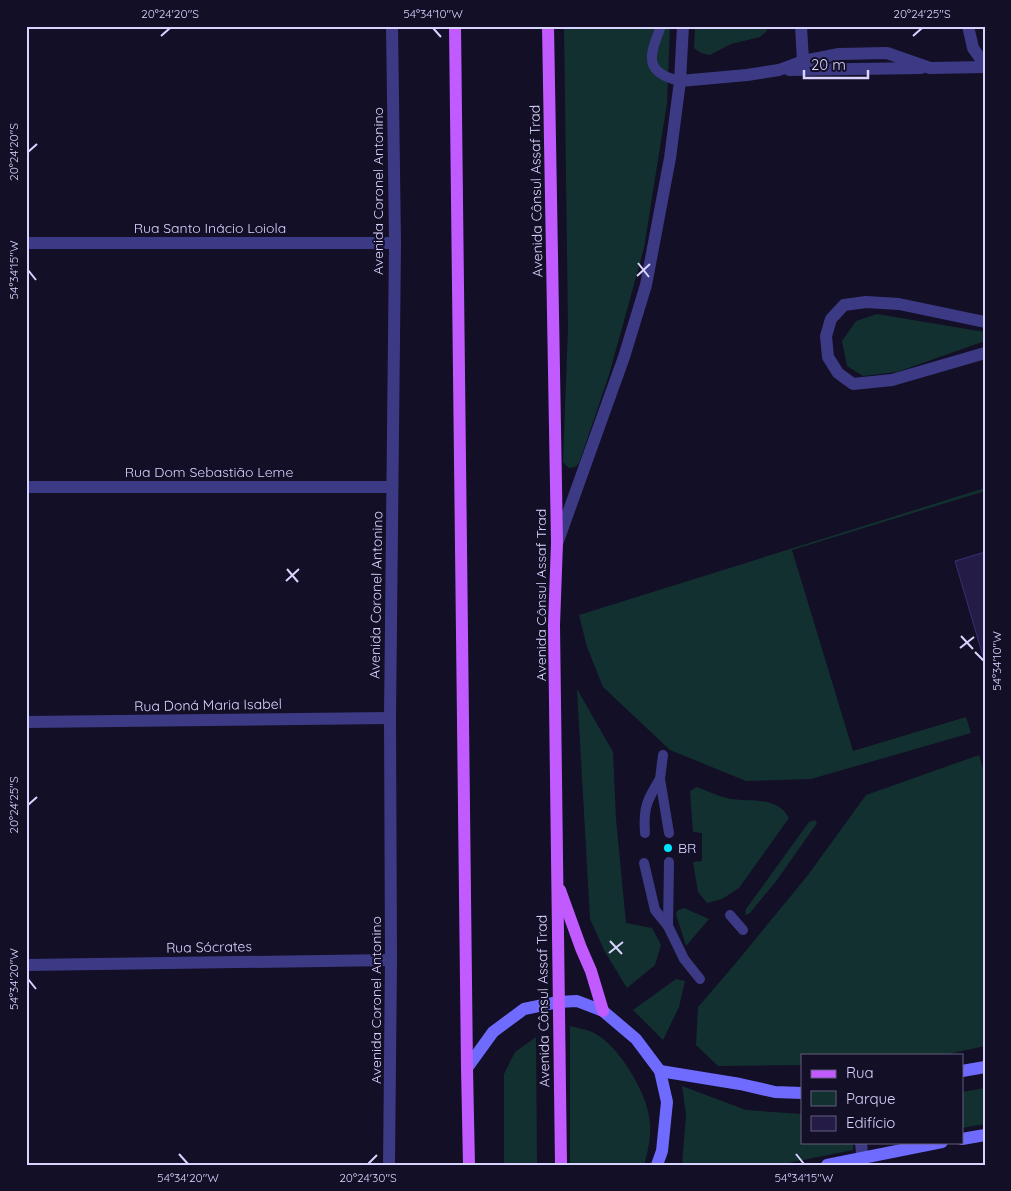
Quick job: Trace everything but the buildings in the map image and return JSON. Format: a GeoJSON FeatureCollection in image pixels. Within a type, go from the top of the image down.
{"type":"FeatureCollection","features":[{"type":"Feature","properties":{"kind":"main road"},"geometry":{"type":"LineString","coordinates":[[455,26],[469,1165]]}},
{"type":"Feature","properties":{"kind":"main road","name":"Avenida Cônsul Assaf Trad"},"geometry":{"type":"LineString","coordinates":[[548,26],[557,543],[554,625],[560,1165]]}},
{"type":"Feature","properties":{"kind":"main road"},"geometry":{"type":"LineString","coordinates":[[556,880],[604,1011]]}},
{"type":"Feature","properties":{"kind":"main road"},"geometry":{"type":"LineString","coordinates":[[467,1068],[493,1032],[524,1009],[558,1002],[577,1001],[604,1011],[636,1039],[660,1071],[667,1102],[662,1151],[657,1165]]}},
{"type":"Feature","properties":{"kind":"main road"},"geometry":{"type":"LineString","coordinates":[[964,1071],[985,1067]]}},
{"type":"Feature","properties":{"kind":"main road"},"geometry":{"type":"LineString","coordinates":[[660,1071],[740,1084],[775,1092],[801,1093]]}},
{"type":"Feature","properties":{"kind":"main road"},"geometry":{"type":"LineString","coordinates":[[964,1139],[985,1135]]}},
{"type":"Feature","properties":{"kind":"main road"},"geometry":{"type":"LineString","coordinates":[[827,1165],[862,1161],[934,1144]]}},
{"type":"Feature","properties":{"kind":"street","name":"Avenida Coronel Antonino"},"geometry":{"type":"LineString","coordinates":[[389,1165],[392,960],[390,718],[395,243],[392,26]]}},
{"type":"Feature","properties":{"kind":"street"},"geometry":{"type":"LineString","coordinates":[[557,543],[624,358],[646,285],[670,158],[680,81],[683,26]]}},
{"type":"Feature","properties":{"kind":"street"},"geometry":{"type":"LineString","coordinates":[[801,26],[803,61]]}},
{"type":"Feature","properties":{"kind":"street"},"geometry":{"type":"LineString","coordinates":[[968,26],[973,48],[985,66]]}},
{"type":"Feature","properties":{"kind":"street"},"geometry":{"type":"LineString","coordinates":[[779,70],[803,61],[839,54],[887,53],[930,68]]}},
{"type":"Feature","properties":{"kind":"street"},"geometry":{"type":"LineString","coordinates":[[680,81],[779,70],[985,66]]}},
{"type":"Feature","properties":{"kind":"street","name":"Rua Santo Inácio Loiola"},"geometry":{"type":"LineString","coordinates":[[26,244],[395,243]]}},
{"type":"Feature","properties":{"kind":"street"},"geometry":{"type":"LineString","coordinates":[[985,322],[899,304],[866,302],[844,305],[831,319],[826,336],[828,356],[838,373],[853,384],[892,380],[985,353]]}},
{"type":"Feature","properties":{"kind":"street","name":"Rua Dom Sebastião Leme"},"geometry":{"type":"LineString","coordinates":[[26,487],[392,487]]}},
{"type":"Feature","properties":{"kind":"street","name":"Rua Doná Maria Isabel"},"geometry":{"type":"LineString","coordinates":[[26,722],[390,718]]}},
{"type":"Feature","properties":{"kind":"street","name":"Rua Sócrates"},"geometry":{"type":"LineString","coordinates":[[26,965],[392,960]]}},
{"type":"Feature","properties":{"kind":"street"},"geometry":{"type":"LineString","coordinates":[[861,1144],[862,1161]]}},
{"type":"Feature","properties":{"kind":"lane"},"geometry":{"type":"LineString","coordinates":[[660,26],[650,59],[664,76],[680,81]]}},
{"type":"Feature","properties":{"kind":"lane"},"geometry":{"type":"LineString","coordinates":[[663,755],[660,778],[670,833]]}},
{"type":"Feature","properties":{"kind":"lane"},"geometry":{"type":"LineString","coordinates":[[645,833],[643,814],[650,795],[660,778]]}},
{"type":"Feature","properties":{"kind":"lane"},"geometry":{"type":"LineString","coordinates":[[668,926],[669,862]]}},
{"type":"Feature","properties":{"kind":"lane"},"geometry":{"type":"LineString","coordinates":[[644,863],[655,910],[668,926],[684,959],[700,979]]}},
{"type":"Feature","properties":{"kind":"lane"},"geometry":{"type":"LineString","coordinates":[[730,915],[743,930]]}},
{"type":"Feature","properties":{"kind":"green space"},"geometry":{"type":"Polygon","coordinates":[[[564,26],[670,26],[667,103],[644,248],[609,375],[579,463],[575,467],[569,468],[563,462],[568,328],[564,26]]]}},
{"type":"Feature","properties":{"kind":"green space"},"geometry":{"type":"Polygon","coordinates":[[[695,26],[766,26],[767,31],[760,37],[731,44],[710,55],[701,53],[694,48],[695,26]]]}},
{"type":"Feature","properties":{"kind":"green space"},"geometry":{"type":"Polygon","coordinates":[[[877,314],[985,332],[985,341],[897,372],[863,376],[847,366],[842,341],[856,321],[877,314]]]}},
{"type":"Feature","properties":{"kind":"green space"},"geometry":{"type":"Polygon","coordinates":[[[985,488],[985,491],[792,550],[853,751],[966,717],[971,733],[811,779],[746,781],[670,750],[603,687],[587,647],[579,615],[985,488]]]}},
{"type":"Feature","properties":{"kind":"green space"},"geometry":{"type":"Polygon","coordinates":[[[577,689],[613,752],[616,819],[626,923],[652,928],[661,945],[655,965],[627,988],[605,952],[590,919],[577,689]]]}},
{"type":"Feature","properties":{"kind":"green space"},"geometry":{"type":"Polygon","coordinates":[[[979,755],[985,775],[985,1046],[949,1054],[801,1054],[801,1065],[718,1066],[696,1045],[698,1007],[808,875],[866,795],[979,755]]]}},
{"type":"Feature","properties":{"kind":"green space"},"geometry":{"type":"Polygon","coordinates":[[[697,787],[731,799],[771,803],[784,811],[789,818],[739,888],[722,899],[707,903],[698,892],[693,862],[702,861],[702,833],[693,832],[690,791],[697,787]]]}},
{"type":"Feature","properties":{"kind":"green space"},"geometry":{"type":"Polygon","coordinates":[[[815,820],[817,823],[777,880],[749,914],[745,915],[746,909],[809,822],[815,820]]]}},
{"type":"Feature","properties":{"kind":"green space"},"geometry":{"type":"Polygon","coordinates":[[[684,908],[709,919],[686,946],[676,914],[678,910],[684,908]]]}},
{"type":"Feature","properties":{"kind":"green space"},"geometry":{"type":"Polygon","coordinates":[[[676,979],[685,981],[679,1007],[663,1040],[633,1010],[676,979]]]}},
{"type":"Feature","properties":{"kind":"green space"},"geometry":{"type":"Polygon","coordinates":[[[570,1026],[592,1032],[611,1046],[636,1081],[642,1093],[650,1122],[650,1140],[644,1165],[570,1165],[570,1026]]]}},
{"type":"Feature","properties":{"kind":"green space"},"geometry":{"type":"Polygon","coordinates":[[[536,1037],[537,1165],[504,1165],[504,1074],[515,1052],[536,1037]]]}},
{"type":"Feature","properties":{"kind":"green space"},"geometry":{"type":"Polygon","coordinates":[[[682,1086],[746,1110],[801,1114],[801,1144],[853,1144],[853,1150],[778,1165],[682,1165],[686,1114],[682,1086]]]}},
{"type":"Feature","properties":{"kind":"green space"},"geometry":{"type":"Polygon","coordinates":[[[985,1088],[985,1124],[964,1128],[964,1092],[985,1088]]]}},
{"type":"Feature","properties":{"kind":"place","name":"BR"},"geometry":{"type":"Point","coordinates":[668,848]}}]}
